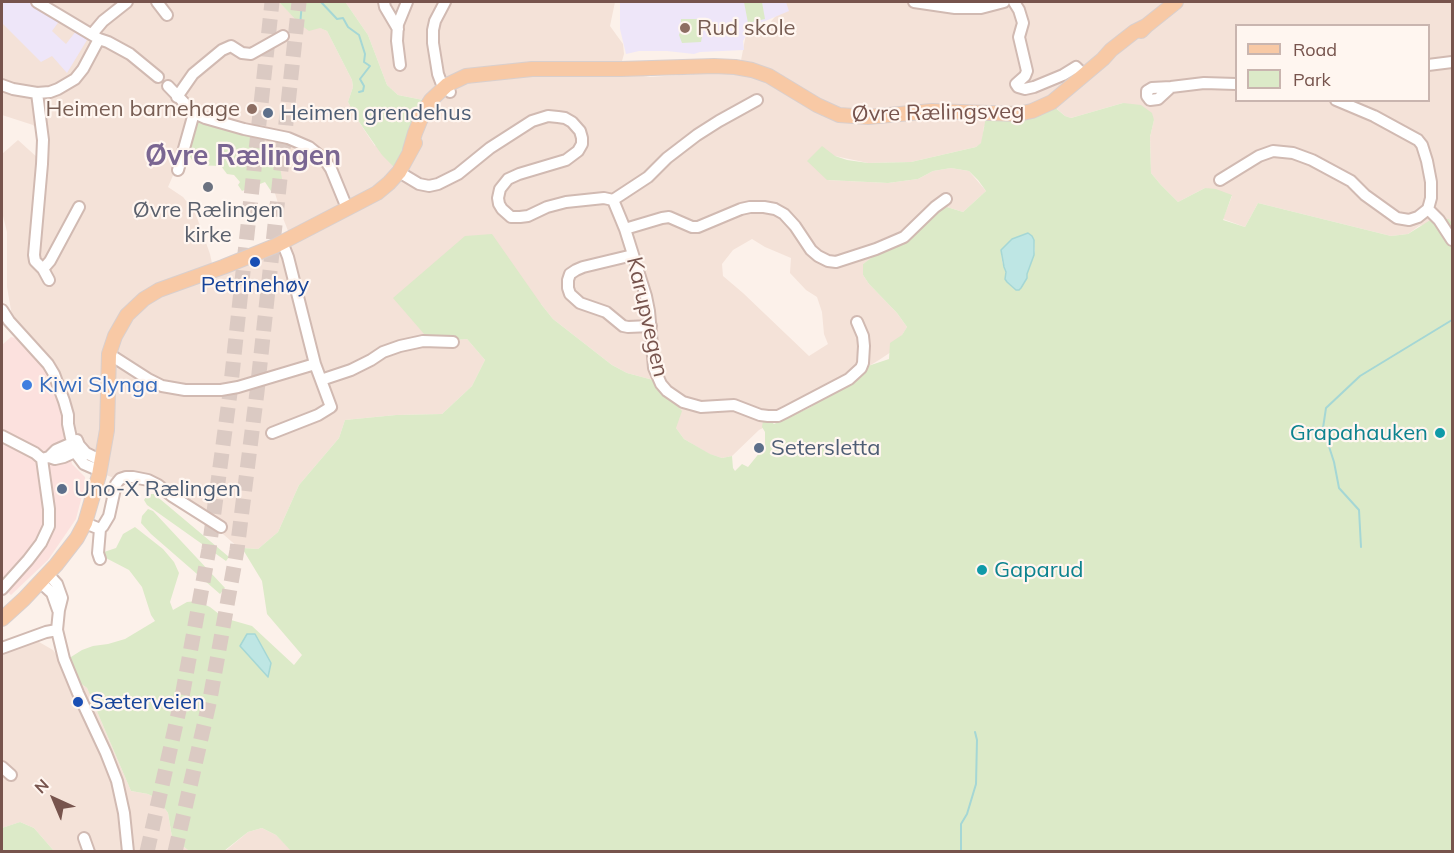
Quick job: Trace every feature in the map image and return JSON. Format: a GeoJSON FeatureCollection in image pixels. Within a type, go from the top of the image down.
{"type":"FeatureCollection","features":[{"type":"Feature","properties":{"kind":"main road","name":"Øvre Rælingsveg"},"geometry":{"type":"LineString","coordinates":[[2,619],[44,578],[74,543],[85,523],[101,466],[108,419],[110,354],[115,336],[124,320],[138,304],[151,294],[243,260],[282,242],[383,188],[399,172],[411,150],[415,133],[431,100],[448,87],[479,75],[517,70],[714,66],[752,70],[769,76],[817,105],[839,115],[860,117],[924,111],[1006,114],[1025,112],[1039,109],[1052,102],[1103,59],[1137,36],[1176,2]]}},
{"type":"Feature","properties":{"kind":"street"},"geometry":{"type":"LineString","coordinates":[[37,2],[95,37],[130,54],[158,77]]}},
{"type":"Feature","properties":{"kind":"street"},"geometry":{"type":"LineString","coordinates":[[2,86],[37,93],[51,92],[75,79],[83,69],[103,21],[128,2]]}},
{"type":"Feature","properties":{"kind":"street"},"geometry":{"type":"LineString","coordinates":[[157,2],[167,15]]}},
{"type":"Feature","properties":{"kind":"street"},"geometry":{"type":"LineString","coordinates":[[384,2],[398,29]]}},
{"type":"Feature","properties":{"kind":"street"},"geometry":{"type":"LineString","coordinates":[[400,65],[398,29],[407,2]]}},
{"type":"Feature","properties":{"kind":"street"},"geometry":{"type":"LineString","coordinates":[[445,2],[438,14],[433,43],[448,87]]}},
{"type":"Feature","properties":{"kind":"street"},"geometry":{"type":"LineString","coordinates":[[914,2],[955,8],[981,8],[1004,2]]}},
{"type":"Feature","properties":{"kind":"street"},"geometry":{"type":"LineString","coordinates":[[1014,2],[1023,23],[1019,37],[1027,71],[1016,84],[1018,87],[1025,89],[1034,87],[1076,67],[1084,75]]}},
{"type":"Feature","properties":{"kind":"street"},"geometry":{"type":"LineString","coordinates":[[177,97],[198,69],[222,50],[231,46],[242,53],[251,54],[283,36]]}},
{"type":"Feature","properties":{"kind":"street"},"geometry":{"type":"LineString","coordinates":[[1430,65],[1452,62]]}},
{"type":"Feature","properties":{"kind":"street"},"geometry":{"type":"LineString","coordinates":[[1171,87],[1204,83],[1235,84]]}},
{"type":"Feature","properties":{"kind":"street"},"geometry":{"type":"LineString","coordinates":[[168,86],[194,112],[218,122],[288,138],[309,147],[325,160],[331,169],[347,208]]}},
{"type":"Feature","properties":{"kind":"street"},"geometry":{"type":"LineString","coordinates":[[37,93],[43,140],[34,255],[35,261],[44,270],[49,280]]}},
{"type":"Feature","properties":{"kind":"street"},"geometry":{"type":"LineString","coordinates":[[399,172],[425,185],[438,184],[458,174],[490,148],[532,121],[548,116],[558,117],[572,122],[580,131],[582,144],[578,151],[566,160],[508,179],[500,189],[498,198],[502,209],[511,217],[520,218],[566,202],[604,198],[613,200],[638,185],[667,158],[697,135],[757,100]]}},
{"type":"Feature","properties":{"kind":"street"},"geometry":{"type":"LineString","coordinates":[[1220,180],[1273,150],[1293,153],[1312,160],[1351,181],[1365,195],[1397,218],[1409,220],[1418,217],[1428,209],[1431,198],[1431,182],[1422,145],[1418,140],[1374,116],[1341,102]]}},
{"type":"Feature","properties":{"kind":"street"},"geometry":{"type":"LineString","coordinates":[[178,170],[194,112]]}},
{"type":"Feature","properties":{"kind":"street"},"geometry":{"type":"LineString","coordinates":[[625,229],[669,217],[692,227],[741,209],[764,207],[784,214],[811,250],[828,261],[836,262],[904,237],[946,199]]}},
{"type":"Feature","properties":{"kind":"street","name":"Karupvegen"},"geometry":{"type":"LineString","coordinates":[[613,200],[625,229],[646,296],[654,368],[661,384],[674,396],[691,405],[709,407],[734,405],[760,415],[778,416],[855,375],[863,363],[864,355],[863,336],[857,322]]}},
{"type":"Feature","properties":{"kind":"street"},"geometry":{"type":"LineString","coordinates":[[44,270],[80,207]]}},
{"type":"Feature","properties":{"kind":"street"},"geometry":{"type":"LineString","coordinates":[[1428,209],[1439,220],[1452,240]]}},
{"type":"Feature","properties":{"kind":"street"},"geometry":{"type":"LineString","coordinates":[[272,433],[318,415],[331,407],[315,364],[288,257],[282,242]]}},
{"type":"Feature","properties":{"kind":"street"},"geometry":{"type":"LineString","coordinates":[[633,255],[576,270],[570,274],[568,288],[570,294],[580,303],[606,312],[623,326],[651,326]]}},
{"type":"Feature","properties":{"kind":"street"},"geometry":{"type":"LineString","coordinates":[[2,310],[54,374],[69,418],[73,423],[75,447],[84,464],[101,466]]}},
{"type":"Feature","properties":{"kind":"street"},"geometry":{"type":"LineString","coordinates":[[321,380],[351,370],[383,352],[400,346],[423,341],[453,342]]}},
{"type":"Feature","properties":{"kind":"street"},"geometry":{"type":"LineString","coordinates":[[110,354],[162,386],[185,390],[221,390],[238,387],[315,364]]}},
{"type":"Feature","properties":{"kind":"street"},"geometry":{"type":"LineString","coordinates":[[2,436],[46,458],[55,459],[75,447]]}},
{"type":"Feature","properties":{"kind":"street"},"geometry":{"type":"LineString","coordinates":[[2,589],[28,560],[49,526],[46,458]]}},
{"type":"Feature","properties":{"kind":"street"},"geometry":{"type":"LineString","coordinates":[[100,560],[98,553],[100,529],[109,516],[116,484],[120,478],[140,478],[158,485],[221,527]]}},
{"type":"Feature","properties":{"kind":"street"},"geometry":{"type":"LineString","coordinates":[[85,523],[100,529]]}},
{"type":"Feature","properties":{"kind":"street"},"geometry":{"type":"LineString","coordinates":[[44,578],[57,584],[61,593],[57,630],[60,646],[71,677],[117,781],[129,852]]}},
{"type":"Feature","properties":{"kind":"street"},"geometry":{"type":"LineString","coordinates":[[2,648],[35,635],[57,630]]}},
{"type":"Feature","properties":{"kind":"street"},"geometry":{"type":"LineString","coordinates":[[2,767],[11,775]]}},
{"type":"Feature","properties":{"kind":"street"},"geometry":{"type":"LineString","coordinates":[[84,838],[89,852]]}},
{"type":"Feature","properties":{"kind":"shaded area"},"geometry":{"type":"Polygon","coordinates":[[[2,2],[279,2],[290,13],[327,31],[352,80],[353,87],[348,102],[375,146],[423,100],[398,95],[387,85],[368,35],[347,2],[615,2],[610,26],[623,44],[622,61],[627,71],[650,77],[739,71],[746,34],[768,25],[786,2],[1452,2],[1452,223],[1449,219],[1419,226],[1408,234],[1391,236],[1258,203],[1245,227],[1223,219],[1232,196],[1205,188],[1178,202],[1161,185],[1151,173],[1150,137],[1154,120],[1123,103],[1071,118],[1057,109],[984,126],[982,143],[976,147],[911,162],[868,163],[835,156],[827,180],[888,183],[918,179],[933,171],[951,168],[969,171],[986,191],[963,212],[947,207],[863,264],[863,275],[869,284],[907,327],[891,352],[790,414],[759,430],[732,456],[722,458],[709,454],[684,439],[676,428],[662,390],[653,380],[627,373],[612,365],[553,319],[541,304],[431,342],[467,339],[485,360],[472,386],[442,414],[396,415],[345,420],[339,438],[299,485],[278,532],[258,549],[239,548],[164,488],[127,474],[114,478],[106,475],[79,444],[75,424],[64,400],[12,316],[7,287],[7,232],[2,212],[2,154],[18,140],[39,159],[37,130],[33,125],[2,115],[2,2]],[[198,118],[168,187],[183,197],[195,212],[213,268],[292,241],[274,190],[204,119],[198,118]],[[752,239],[733,250],[722,264],[723,276],[809,356],[828,344],[817,297],[806,290],[790,273],[791,258],[752,239]]]}},
{"type":"Feature","properties":{"kind":"shaded area"},"geometry":{"type":"Polygon","coordinates":[[[2,2],[32,2],[60,20],[52,31],[66,44],[76,31],[85,36],[87,40],[67,73],[52,56],[41,62],[2,23],[2,2]]]}},
{"type":"Feature","properties":{"kind":"shaded area","name":"Rud skole"},"geometry":{"type":"Polygon","coordinates":[[[620,2],[786,2],[789,11],[751,27],[743,41],[744,50],[694,54],[639,51],[626,54],[620,29],[620,2]]]}},
{"type":"Feature","properties":{"kind":"shaded area"},"geometry":{"type":"Polygon","coordinates":[[[11,337],[15,338],[49,372],[72,464],[85,477],[85,484],[76,519],[48,560],[11,595],[2,587],[2,345],[11,337]]]}},
{"type":"Feature","properties":{"kind":"shaded area"},"geometry":{"type":"Polygon","coordinates":[[[19,642],[39,642],[53,650],[73,678],[87,688],[131,791],[148,794],[158,799],[168,813],[172,837],[189,851],[54,851],[34,828],[20,822],[2,828],[2,646],[19,642]]]}},
{"type":"Feature","properties":{"kind":"shaded area"},"geometry":{"type":"Polygon","coordinates":[[[262,828],[276,835],[292,851],[224,852],[248,832],[262,828]]]}},
{"type":"Feature","properties":{"kind":"green space"},"geometry":{"type":"Polygon","coordinates":[[[279,2],[347,2],[368,35],[387,85],[398,95],[435,104],[402,159],[394,167],[382,155],[348,102],[353,87],[352,80],[327,31],[320,28],[309,31],[279,2]]]}},
{"type":"Feature","properties":{"kind":"green space"},"geometry":{"type":"Polygon","coordinates":[[[744,2],[762,2],[765,19],[748,23],[744,2]]]}},
{"type":"Feature","properties":{"kind":"green space"},"geometry":{"type":"Polygon","coordinates":[[[681,19],[701,19],[701,42],[682,43],[679,35],[681,19]]]}},
{"type":"Feature","properties":{"kind":"green space"},"geometry":{"type":"Polygon","coordinates":[[[1123,103],[1141,105],[1152,113],[1154,120],[1150,137],[1151,173],[1161,185],[1178,202],[1205,188],[1232,195],[1223,220],[1245,227],[1258,203],[1391,236],[1408,234],[1432,219],[1449,219],[1452,223],[1452,851],[292,852],[276,835],[262,828],[248,832],[224,851],[189,851],[172,837],[168,813],[158,799],[148,794],[131,791],[87,688],[73,678],[63,662],[82,650],[125,639],[155,621],[142,587],[129,570],[104,557],[104,552],[116,548],[123,534],[135,527],[163,549],[174,562],[179,573],[170,602],[173,610],[187,602],[197,601],[210,607],[224,618],[252,626],[294,665],[302,655],[267,614],[262,581],[242,548],[258,549],[278,532],[299,485],[339,438],[345,420],[396,415],[442,414],[472,386],[485,360],[467,339],[431,342],[393,298],[465,236],[492,234],[553,319],[612,365],[627,373],[653,380],[682,411],[676,428],[684,439],[710,454],[722,458],[732,456],[735,471],[742,464],[748,467],[765,446],[763,421],[769,420],[774,424],[809,408],[855,379],[868,366],[889,359],[890,343],[902,335],[907,327],[869,284],[863,275],[863,264],[935,211],[947,207],[963,212],[986,191],[969,171],[951,168],[933,171],[918,179],[888,183],[827,180],[807,161],[822,146],[835,156],[868,163],[911,162],[976,147],[981,143],[987,112],[1052,105],[1071,118],[1123,103]],[[1034,240],[1001,250],[1009,284],[1016,290],[1027,274],[1035,251],[1034,240]]]}},
{"type":"Feature","properties":{"kind":"green space"},"geometry":{"type":"Polygon","coordinates":[[[196,121],[255,136],[260,144],[277,149],[284,191],[271,191],[265,182],[242,191],[238,185],[240,182],[234,175],[227,174],[221,166],[195,165],[186,150],[196,121]]]}},
{"type":"Feature","properties":{"kind":"green space"},"geometry":{"type":"Polygon","coordinates":[[[148,494],[154,494],[229,557],[226,561],[147,505],[144,500],[148,494]]]}},
{"type":"Feature","properties":{"kind":"green space"},"geometry":{"type":"Polygon","coordinates":[[[148,509],[153,511],[225,588],[220,594],[141,523],[142,516],[148,509]]]}},
{"type":"Feature","properties":{"kind":"green space"},"geometry":{"type":"Polygon","coordinates":[[[20,822],[34,828],[54,851],[2,851],[2,828],[20,822]]]}},
{"type":"Feature","properties":{"kind":"water"},"geometry":{"type":"Polygon","coordinates":[[[1028,233],[1034,240],[1034,255],[1027,278],[1021,288],[1016,290],[1005,279],[1006,272],[1001,250],[1012,239],[1028,233]]]}},
{"type":"Feature","properties":{"kind":"water"},"geometry":{"type":"Polygon","coordinates":[[[247,634],[255,634],[271,663],[268,677],[240,646],[247,634]]]}},
{"type":"Feature","properties":{"kind":"waterway"},"geometry":{"type":"LineString","coordinates":[[300,26],[302,2]]}},
{"type":"Feature","properties":{"kind":"waterway"},"geometry":{"type":"LineString","coordinates":[[321,2],[337,19],[343,18],[348,27],[359,35],[365,54],[364,62],[370,66],[360,79],[364,86],[363,91],[359,92]]}},
{"type":"Feature","properties":{"kind":"waterway"},"geometry":{"type":"LineString","coordinates":[[1361,547],[1359,510],[1339,488],[1334,462],[1323,428],[1326,408],[1360,376],[1452,320]]}},
{"type":"Feature","properties":{"kind":"waterway"},"geometry":{"type":"LineString","coordinates":[[961,852],[961,824],[967,814],[976,784],[977,740],[975,732]]}},
{"type":"Feature","properties":{"kind":"tunnel"},"geometry":{"type":"LineString","coordinates":[[147,852],[182,697],[209,549],[230,393],[272,2]]}},
{"type":"Feature","properties":{"kind":"tunnel"},"geometry":{"type":"LineString","coordinates":[[175,852],[210,699],[237,550],[257,392],[299,2]]}},
{"type":"Feature","properties":{"kind":"place","name":"Rud skole"},"geometry":{"type":"Point","coordinates":[685,28]}},
{"type":"Feature","properties":{"kind":"place","name":"Heimen barnehage"},"geometry":{"type":"Point","coordinates":[252,109]}},
{"type":"Feature","properties":{"kind":"place","name":"Heimen grendehus"},"geometry":{"type":"Point","coordinates":[268,113]}},
{"type":"Feature","properties":{"kind":"place","name":"Øvre Rælingen kirke"},"geometry":{"type":"Point","coordinates":[208,187]}},
{"type":"Feature","properties":{"kind":"place","name":"Petrinehøy"},"geometry":{"type":"Point","coordinates":[255,262]}},
{"type":"Feature","properties":{"kind":"place","name":"Kiwi Slynga"},"geometry":{"type":"Point","coordinates":[27,385]}},
{"type":"Feature","properties":{"kind":"place","name":"Grapahauken"},"geometry":{"type":"Point","coordinates":[1440,433]}},
{"type":"Feature","properties":{"kind":"place","name":"Setersletta"},"geometry":{"type":"Point","coordinates":[759,448]}},
{"type":"Feature","properties":{"kind":"place","name":"Uno-X Rælingen"},"geometry":{"type":"Point","coordinates":[62,489]}},
{"type":"Feature","properties":{"kind":"place","name":"Gaparud"},"geometry":{"type":"Point","coordinates":[982,570]}},
{"type":"Feature","properties":{"kind":"place","name":"Sæterveien"},"geometry":{"type":"Point","coordinates":[78,702]}},
{"type":"Feature","properties":{"kind":"district","name":"Øvre Rælingen"},"geometry":{"type":"Point","coordinates":[243,157]}}]}
